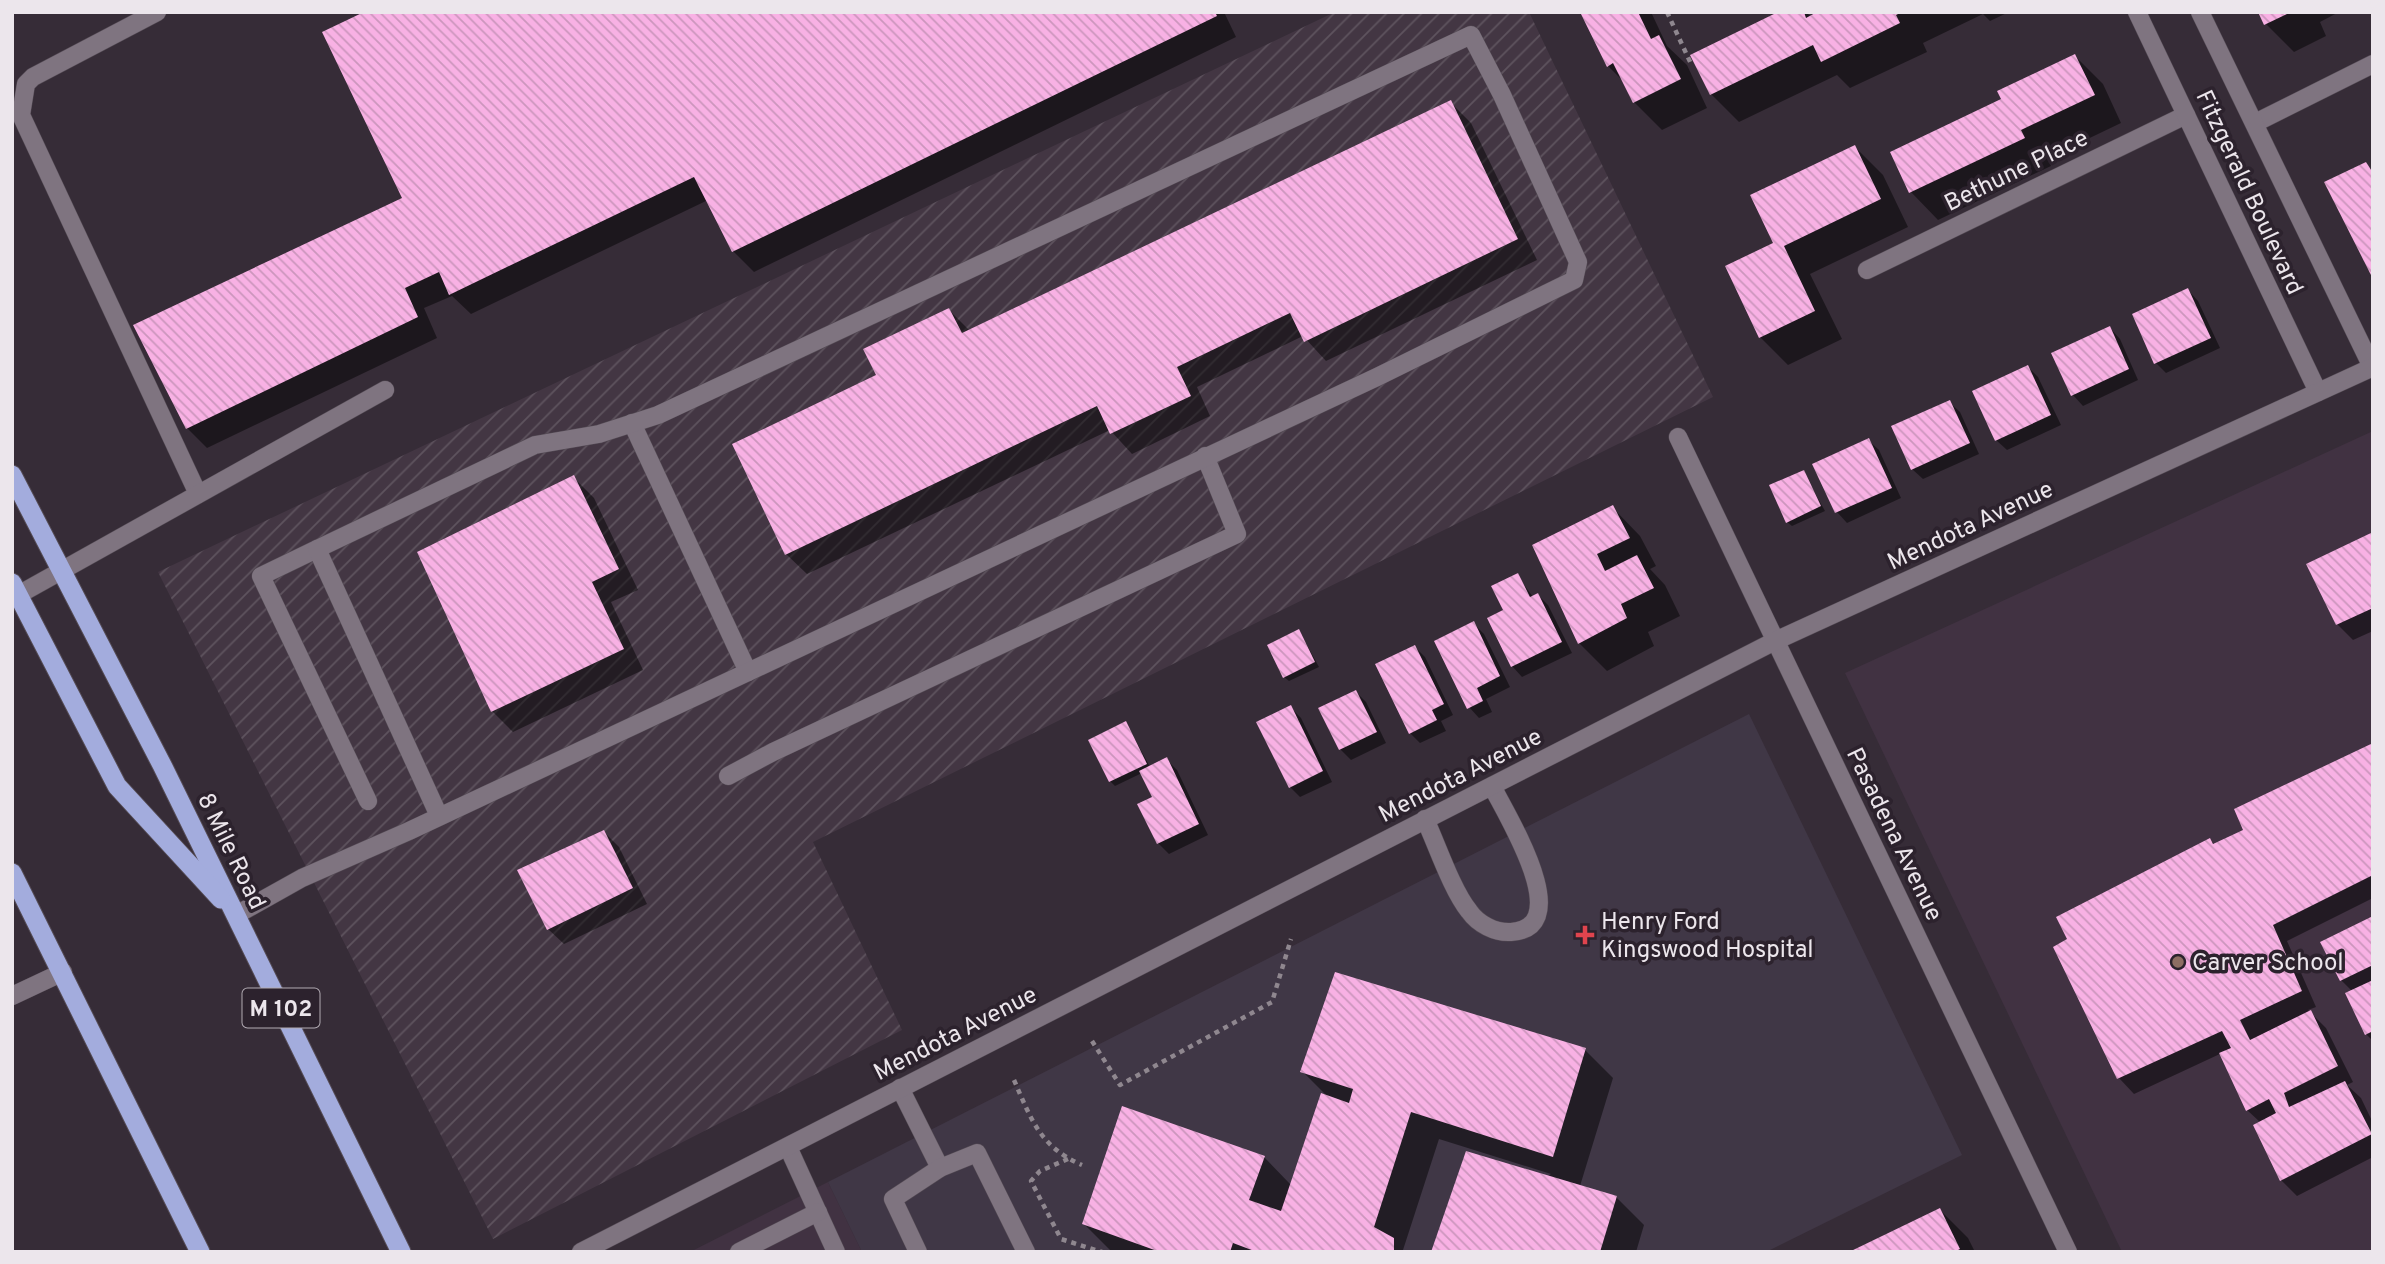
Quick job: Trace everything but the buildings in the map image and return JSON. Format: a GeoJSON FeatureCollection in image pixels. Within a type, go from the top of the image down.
{"type":"FeatureCollection","features":[{"type":"Feature","properties":{"kind":"highway","name":"8 Mile Road"},"geometry":{"type":"LineString","coordinates":[[12,475],[236,915],[401,1252]]}},
{"type":"Feature","properties":{"kind":"highway"},"geometry":{"type":"LineString","coordinates":[[15,589],[117,786],[236,915]]}},
{"type":"Feature","properties":{"kind":"highway"},"geometry":{"type":"LineString","coordinates":[[12,873],[200,1252]]}},
{"type":"Feature","properties":{"kind":"street"},"geometry":{"type":"LineString","coordinates":[[157,12],[33,76],[26,84],[21,115],[198,494]]}},
{"type":"Feature","properties":{"kind":"street","name":"Fitzgerald Boulevard"},"geometry":{"type":"LineString","coordinates":[[2137,12],[2318,392]]}},
{"type":"Feature","properties":{"kind":"street","name":"Fitzgerald Boulevard"},"geometry":{"type":"LineString","coordinates":[[2200,12],[2372,367]]}},
{"type":"Feature","properties":{"kind":"street"},"geometry":{"type":"LineString","coordinates":[[236,915],[302,878],[1377,377],[1574,280],[1578,262],[1502,95],[1471,35],[658,415],[599,434],[535,445],[261,576],[368,801]]}},
{"type":"Feature","properties":{"kind":"street"},"geometry":{"type":"LineString","coordinates":[[2255,123],[2373,64]]}},
{"type":"Feature","properties":{"kind":"street","name":"Bethune Place"},"geometry":{"type":"LineString","coordinates":[[1867,270],[2186,115]]}},
{"type":"Feature","properties":{"kind":"street","name":"Mendota Avenue"},"geometry":{"type":"LineString","coordinates":[[581,1252],[1775,641],[2372,367]]}},
{"type":"Feature","properties":{"kind":"street"},"geometry":{"type":"LineString","coordinates":[[15,589],[62,571],[385,390]]}},
{"type":"Feature","properties":{"kind":"street"},"geometry":{"type":"LineString","coordinates":[[632,423],[748,672]]}},
{"type":"Feature","properties":{"kind":"street","name":"Pasadena Avenue"},"geometry":{"type":"LineString","coordinates":[[1678,437],[2068,1252]]}},
{"type":"Feature","properties":{"kind":"street"},"geometry":{"type":"LineString","coordinates":[[728,776],[773,752],[1237,534],[1205,456]]}},
{"type":"Feature","properties":{"kind":"street"},"geometry":{"type":"LineString","coordinates":[[317,549],[439,816]]}},
{"type":"Feature","properties":{"kind":"street"},"geometry":{"type":"LineString","coordinates":[[1425,819],[1468,910],[1487,927],[1510,932],[1521,930],[1533,921],[1539,907],[1537,878],[1492,786]]}},
{"type":"Feature","properties":{"kind":"street"},"geometry":{"type":"LineString","coordinates":[[12,996],[63,972]]}},
{"type":"Feature","properties":{"kind":"street"},"geometry":{"type":"LineString","coordinates":[[900,1088],[940,1168]]}},
{"type":"Feature","properties":{"kind":"street"},"geometry":{"type":"LineString","coordinates":[[788,1146],[836,1252]]}},
{"type":"Feature","properties":{"kind":"street"},"geometry":{"type":"LineString","coordinates":[[918,1252],[892,1199],[940,1168],[977,1153],[1026,1252]]}},
{"type":"Feature","properties":{"kind":"street"},"geometry":{"type":"LineString","coordinates":[[739,1252],[818,1212]]}},
{"type":"Feature","properties":{"kind":"path"},"geometry":{"type":"LineString","coordinates":[[1667,12],[1692,66]]}},
{"type":"Feature","properties":{"kind":"path"},"geometry":{"type":"LineString","coordinates":[[1092,1041],[1119,1085],[1272,1002],[1291,939]]}},
{"type":"Feature","properties":{"kind":"path"},"geometry":{"type":"LineString","coordinates":[[1014,1080],[1040,1136],[1068,1159],[1082,1165]]}},
{"type":"Feature","properties":{"kind":"path"},"geometry":{"type":"LineString","coordinates":[[1068,1159],[1040,1171],[1031,1181],[1061,1238],[1102,1252]]}},
{"type":"Feature","properties":{"kind":"shaded area"},"geometry":{"type":"Polygon","coordinates":[[[1335,12],[1529,12],[1713,397],[813,842],[902,1030],[493,1239],[158,572],[1335,12]]]}},
{"type":"Feature","properties":{"kind":"shaded area","name":"Carver School"},"geometry":{"type":"Polygon","coordinates":[[[2373,431],[2373,1252],[2122,1252],[1845,673],[2373,431]]]}},
{"type":"Feature","properties":{"kind":"shaded area","name":"Henry Ford Kingswood Hospital"},"geometry":{"type":"Polygon","coordinates":[[[1749,714],[1962,1155],[1766,1252],[862,1252],[828,1182],[1749,714]]]}},
{"type":"Feature","properties":{"kind":"shaded area"},"geometry":{"type":"Polygon","coordinates":[[[828,1182],[862,1252],[690,1252],[828,1182]]]}},
{"type":"Feature","properties":{"kind":"place","name":"Henry Ford Kingswood Hospital"},"geometry":{"type":"Point","coordinates":[1585,935]}},
{"type":"Feature","properties":{"kind":"place","name":"Carver School"},"geometry":{"type":"Point","coordinates":[2178,962]}}]}
